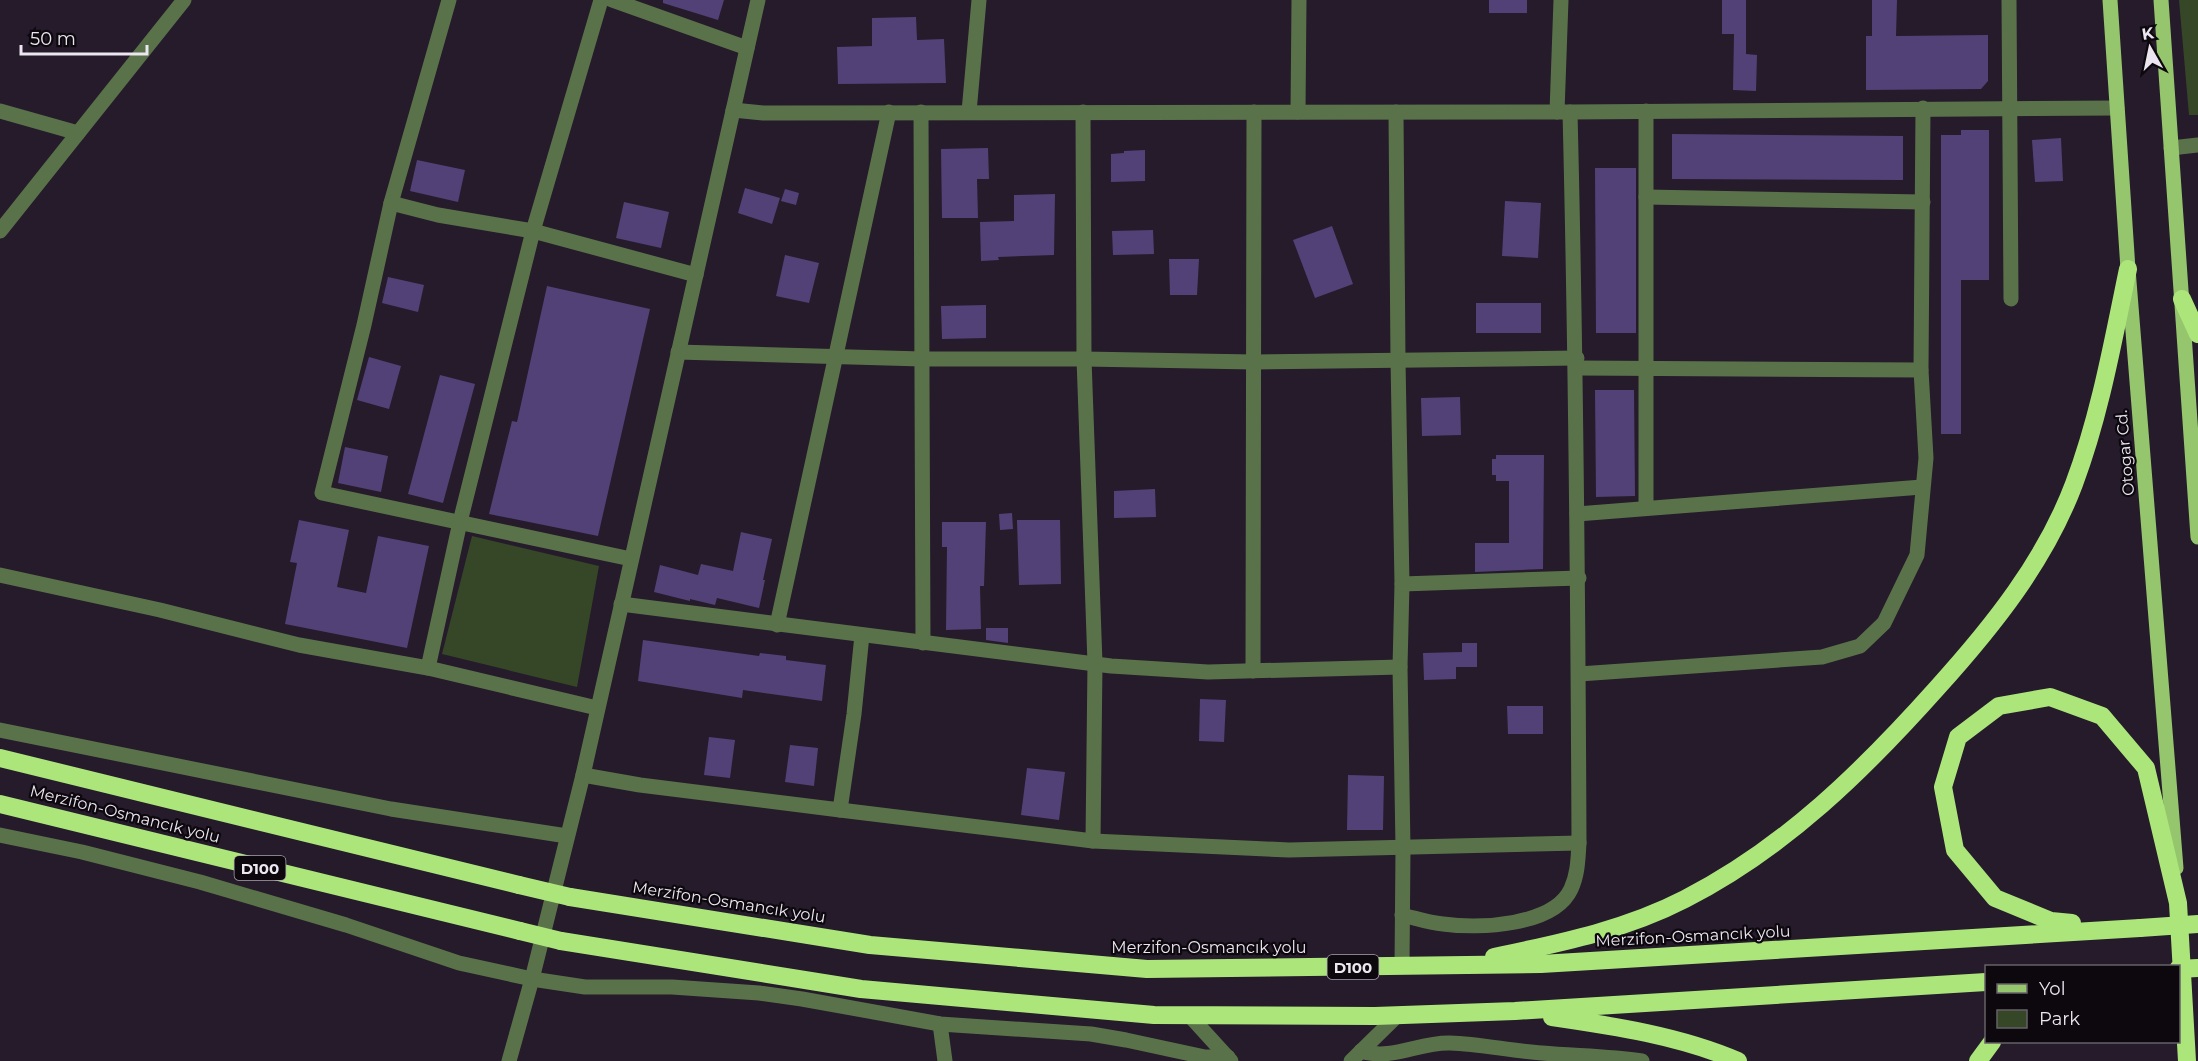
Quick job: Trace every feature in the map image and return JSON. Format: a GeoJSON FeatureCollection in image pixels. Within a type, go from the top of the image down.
{"type":"FeatureCollection","features":[{"type":"Feature","properties":{"kind":"highway"},"geometry":{"type":"LineString","coordinates":[[1455,966],[1586,937],[1636,921],[1686,899],[1763,851],[1802,822],[1848,782],[1893,738],[1986,631],[2025,579],[2050,537],[2074,484],[2093,427],[2128,269]]}},
{"type":"Feature","properties":{"kind":"highway"},"geometry":{"type":"LineString","coordinates":[[2182,299],[2198,334]]}},
{"type":"Feature","properties":{"kind":"highway"},"geometry":{"type":"LineString","coordinates":[[2140,928],[2051,921],[1995,898],[1955,850],[1943,787],[1958,737],[1999,706],[2050,697],[2102,716],[2146,768],[2178,903],[2187,1061]]}},
{"type":"Feature","properties":{"kind":"highway","name":"Merzifon-Osmancık yolu"},"geometry":{"type":"LineString","coordinates":[[0,758],[570,897],[870,945],[1147,969],[1541,964],[2140,928]]}},
{"type":"Feature","properties":{"kind":"highway","name":"Merzifon-Osmancık yolu"},"geometry":{"type":"LineString","coordinates":[[0,804],[561,940],[861,989],[1154,1015],[1189,1015]]}},
{"type":"Feature","properties":{"kind":"highway","name":"D100"},"geometry":{"type":"LineString","coordinates":[[2140,928],[2198,924]]}},
{"type":"Feature","properties":{"kind":"highway"},"geometry":{"type":"LineString","coordinates":[[2180,969],[2198,968]]}},
{"type":"Feature","properties":{"kind":"highway","name":"D100"},"geometry":{"type":"LineString","coordinates":[[1189,1015],[1397,1016],[1515,1011],[1985,982]]}},
{"type":"Feature","properties":{"kind":"highway"},"geometry":{"type":"LineString","coordinates":[[2180,1035],[2183,997]]}},
{"type":"Feature","properties":{"kind":"highway"},"geometry":{"type":"LineString","coordinates":[[1515,1011],[1620,1026],[1719,1053],[1738,1061]]}},
{"type":"Feature","properties":{"kind":"highway"},"geometry":{"type":"LineString","coordinates":[[1978,1061],[1991,1043]]}},
{"type":"Feature","properties":{"kind":"highway"},"geometry":{"type":"LineString","coordinates":[[2178,1061],[2179,1043]]}},
{"type":"Feature","properties":{"kind":"main road","name":"Otogar Cd."},"geometry":{"type":"LineString","coordinates":[[2110,0],[2128,269],[2178,903]]}},
{"type":"Feature","properties":{"kind":"main road"},"geometry":{"type":"LineString","coordinates":[[2161,0],[2198,537]]}},
{"type":"Feature","properties":{"kind":"street"},"geometry":{"type":"LineString","coordinates":[[0,231],[184,0]]}},
{"type":"Feature","properties":{"kind":"street"},"geometry":{"type":"LineString","coordinates":[[449,0],[391,203],[322,493],[631,560]]}},
{"type":"Feature","properties":{"kind":"street"},"geometry":{"type":"LineString","coordinates":[[428,668],[460,522],[533,231],[601,0]]}},
{"type":"Feature","properties":{"kind":"street"},"geometry":{"type":"LineString","coordinates":[[612,0],[747,48]]}},
{"type":"Feature","properties":{"kind":"street"},"geometry":{"type":"LineString","coordinates":[[509,1061],[583,775],[758,0]]}},
{"type":"Feature","properties":{"kind":"street"},"geometry":{"type":"LineString","coordinates":[[969,112],[979,0]]}},
{"type":"Feature","properties":{"kind":"street"},"geometry":{"type":"LineString","coordinates":[[1298,112],[1299,0]]}},
{"type":"Feature","properties":{"kind":"street"},"geometry":{"type":"LineString","coordinates":[[1402,915],[1443,924],[1507,923],[1532,919],[1554,908],[1571,890],[1577,867],[1579,843],[1579,578],[1577,363],[1564,112],[1561,0]]}},
{"type":"Feature","properties":{"kind":"street"},"geometry":{"type":"LineString","coordinates":[[2009,0],[2011,299]]}},
{"type":"Feature","properties":{"kind":"street"},"geometry":{"type":"LineString","coordinates":[[1579,674],[1822,657],[1860,646],[1884,623],[1917,555],[1926,458],[1921,370],[1923,108]]}},
{"type":"Feature","properties":{"kind":"street"},"geometry":{"type":"LineString","coordinates":[[733,110],[763,113],[1564,112],[2117,108]]}},
{"type":"Feature","properties":{"kind":"street"},"geometry":{"type":"LineString","coordinates":[[0,111],[78,133]]}},
{"type":"Feature","properties":{"kind":"street"},"geometry":{"type":"LineString","coordinates":[[1646,111],[1646,508]]}},
{"type":"Feature","properties":{"kind":"street"},"geometry":{"type":"LineString","coordinates":[[777,625],[889,112]]}},
{"type":"Feature","properties":{"kind":"street"},"geometry":{"type":"LineString","coordinates":[[921,112],[923,643]]}},
{"type":"Feature","properties":{"kind":"street"},"geometry":{"type":"LineString","coordinates":[[1083,112],[1084,359],[1095,663],[1093,841]]}},
{"type":"Feature","properties":{"kind":"street"},"geometry":{"type":"LineString","coordinates":[[1253,671],[1254,112]]}},
{"type":"Feature","properties":{"kind":"street"},"geometry":{"type":"LineString","coordinates":[[1396,112],[1402,584],[1400,667],[1402,966]]}},
{"type":"Feature","properties":{"kind":"street"},"geometry":{"type":"LineString","coordinates":[[2171,148],[2198,145]]}},
{"type":"Feature","properties":{"kind":"street"},"geometry":{"type":"LineString","coordinates":[[1646,197],[1923,202]]}},
{"type":"Feature","properties":{"kind":"street"},"geometry":{"type":"LineString","coordinates":[[391,203],[533,231],[696,275]]}},
{"type":"Feature","properties":{"kind":"street"},"geometry":{"type":"LineString","coordinates":[[678,352],[922,359],[1254,362],[1398,360],[1577,363],[1646,369],[1921,370]]}},
{"type":"Feature","properties":{"kind":"street"},"geometry":{"type":"LineString","coordinates":[[1577,514],[1922,487]]}},
{"type":"Feature","properties":{"kind":"street"},"geometry":{"type":"LineString","coordinates":[[0,575],[159,610],[299,645],[428,668],[597,708]]}},
{"type":"Feature","properties":{"kind":"street"},"geometry":{"type":"LineString","coordinates":[[1402,584],[1579,578]]}},
{"type":"Feature","properties":{"kind":"street"},"geometry":{"type":"LineString","coordinates":[[621,604],[1095,663],[1208,672],[1400,667]]}},
{"type":"Feature","properties":{"kind":"street"},"geometry":{"type":"LineString","coordinates":[[840,810],[854,714],[862,634]]}},
{"type":"Feature","properties":{"kind":"street"},"geometry":{"type":"LineString","coordinates":[[0,730],[391,809],[567,836]]}},
{"type":"Feature","properties":{"kind":"street"},"geometry":{"type":"LineString","coordinates":[[583,775],[640,785],[1093,841],[1289,850],[1579,843]]}},
{"type":"Feature","properties":{"kind":"street"},"geometry":{"type":"LineString","coordinates":[[0,835],[82,852],[200,882],[346,925],[459,963],[532,979],[585,987],[672,987],[759,993],[940,1024],[1091,1034],[1205,1057],[1229,1059]]}},
{"type":"Feature","properties":{"kind":"street"},"geometry":{"type":"LineString","coordinates":[[1189,1015],[1229,1059]]}},
{"type":"Feature","properties":{"kind":"street"},"geometry":{"type":"LineString","coordinates":[[1356,1056],[1397,1016]]}},
{"type":"Feature","properties":{"kind":"street"},"geometry":{"type":"LineString","coordinates":[[940,1024],[945,1061]]}},
{"type":"Feature","properties":{"kind":"street"},"geometry":{"type":"LineString","coordinates":[[1356,1056],[1389,1056],[1422,1045],[1436,1043],[1483,1054],[1541,1053],[1642,1061]]}},
{"type":"Feature","properties":{"kind":"green space"},"geometry":{"type":"Polygon","coordinates":[[[2179,0],[2198,0],[2198,115],[2189,115],[2179,0]]]}},
{"type":"Feature","properties":{"kind":"green space"},"geometry":{"type":"Polygon","coordinates":[[[472,536],[599,566],[577,687],[442,654],[472,536]]]}},
{"type":"Feature","properties":{"kind":"building"},"geometry":{"type":"Polygon","coordinates":[[[663,0],[724,0],[718,20],[663,3],[663,0]]]}},
{"type":"Feature","properties":{"kind":"building"},"geometry":{"type":"Polygon","coordinates":[[[1489,0],[1527,0],[1527,13],[1489,13],[1489,0]]]}},
{"type":"Feature","properties":{"kind":"building"},"geometry":{"type":"Polygon","coordinates":[[[1722,0],[1746,0],[1746,54],[1757,55],[1756,91],[1733,90],[1734,34],[1722,34],[1722,0]]]}},
{"type":"Feature","properties":{"kind":"building"},"geometry":{"type":"Polygon","coordinates":[[[1872,0],[1897,0],[1896,36],[1988,35],[1988,81],[1981,89],[1866,90],[1866,36],[1872,36],[1872,0]]]}},
{"type":"Feature","properties":{"kind":"building"},"geometry":{"type":"Polygon","coordinates":[[[916,17],[917,40],[944,39],[946,83],[838,84],[837,47],[872,46],[872,18],[916,17]]]}},
{"type":"Feature","properties":{"kind":"building"},"geometry":{"type":"Polygon","coordinates":[[[1961,130],[1989,130],[1989,280],[1961,280],[1961,434],[1941,434],[1941,135],[1961,135],[1961,130]]]}},
{"type":"Feature","properties":{"kind":"building"},"geometry":{"type":"Polygon","coordinates":[[[1672,134],[1903,136],[1903,180],[1672,179],[1672,134]]]}},
{"type":"Feature","properties":{"kind":"building"},"geometry":{"type":"Polygon","coordinates":[[[2061,138],[2063,181],[2035,182],[2032,140],[2061,138]]]}},
{"type":"Feature","properties":{"kind":"building"},"geometry":{"type":"Polygon","coordinates":[[[988,148],[989,179],[977,179],[978,218],[942,218],[941,149],[988,148]]]}},
{"type":"Feature","properties":{"kind":"building"},"geometry":{"type":"Polygon","coordinates":[[[1145,150],[1145,181],[1111,182],[1111,154],[1145,150]]]}},
{"type":"Feature","properties":{"kind":"building"},"geometry":{"type":"Polygon","coordinates":[[[417,160],[465,170],[458,202],[410,191],[417,160]]]}},
{"type":"Feature","properties":{"kind":"building"},"geometry":{"type":"Polygon","coordinates":[[[1595,168],[1636,168],[1636,333],[1596,333],[1595,168]]]}},
{"type":"Feature","properties":{"kind":"building"},"geometry":{"type":"Polygon","coordinates":[[[745,188],[780,198],[772,224],[738,213],[745,188]]]}},
{"type":"Feature","properties":{"kind":"building"},"geometry":{"type":"Polygon","coordinates":[[[785,189],[799,193],[796,205],[781,201],[785,189]]]}},
{"type":"Feature","properties":{"kind":"building"},"geometry":{"type":"Polygon","coordinates":[[[1055,194],[1054,255],[998,257],[999,260],[981,261],[980,222],[1014,221],[1014,195],[1055,194]]]}},
{"type":"Feature","properties":{"kind":"building"},"geometry":{"type":"Polygon","coordinates":[[[1505,201],[1541,203],[1538,258],[1502,256],[1505,201]]]}},
{"type":"Feature","properties":{"kind":"building"},"geometry":{"type":"Polygon","coordinates":[[[624,202],[669,212],[661,248],[616,238],[624,202]]]}},
{"type":"Feature","properties":{"kind":"building"},"geometry":{"type":"Polygon","coordinates":[[[1332,226],[1353,284],[1315,298],[1293,240],[1332,226]]]}},
{"type":"Feature","properties":{"kind":"building"},"geometry":{"type":"Polygon","coordinates":[[[1153,230],[1154,254],[1113,255],[1112,231],[1153,230]]]}},
{"type":"Feature","properties":{"kind":"building"},"geometry":{"type":"Polygon","coordinates":[[[785,255],[819,263],[809,303],[776,296],[785,255]]]}},
{"type":"Feature","properties":{"kind":"building"},"geometry":{"type":"Polygon","coordinates":[[[1169,259],[1199,259],[1197,295],[1170,295],[1169,259]]]}},
{"type":"Feature","properties":{"kind":"building"},"geometry":{"type":"Polygon","coordinates":[[[388,277],[424,285],[418,312],[382,303],[388,277]]]}},
{"type":"Feature","properties":{"kind":"building"},"geometry":{"type":"Polygon","coordinates":[[[547,286],[650,309],[598,536],[489,514],[512,421],[517,422],[547,286]]]}},
{"type":"Feature","properties":{"kind":"building"},"geometry":{"type":"Polygon","coordinates":[[[1476,303],[1541,303],[1541,333],[1476,333],[1476,303]]]}},
{"type":"Feature","properties":{"kind":"building"},"geometry":{"type":"Polygon","coordinates":[[[986,305],[986,338],[942,339],[941,306],[986,305]]]}},
{"type":"Feature","properties":{"kind":"building"},"geometry":{"type":"Polygon","coordinates":[[[369,357],[401,366],[389,409],[357,400],[369,357]]]}},
{"type":"Feature","properties":{"kind":"building"},"geometry":{"type":"Polygon","coordinates":[[[440,375],[475,384],[443,503],[408,494],[440,375]]]}},
{"type":"Feature","properties":{"kind":"building"},"geometry":{"type":"Polygon","coordinates":[[[1595,390],[1634,390],[1635,496],[1596,497],[1595,390]]]}},
{"type":"Feature","properties":{"kind":"building"},"geometry":{"type":"Polygon","coordinates":[[[1460,397],[1461,435],[1422,436],[1421,398],[1460,397]]]}},
{"type":"Feature","properties":{"kind":"building"},"geometry":{"type":"Polygon","coordinates":[[[345,447],[388,456],[381,492],[338,483],[345,447]]]}},
{"type":"Feature","properties":{"kind":"building"},"geometry":{"type":"Polygon","coordinates":[[[1496,455],[1544,455],[1543,569],[1475,572],[1475,543],[1509,543],[1509,481],[1496,481],[1496,475],[1492,475],[1492,459],[1496,459],[1496,455]]]}},
{"type":"Feature","properties":{"kind":"building"},"geometry":{"type":"Polygon","coordinates":[[[1155,489],[1156,517],[1114,518],[1114,491],[1155,489]]]}},
{"type":"Feature","properties":{"kind":"building"},"geometry":{"type":"Polygon","coordinates":[[[1012,513],[1013,529],[1000,530],[999,514],[1012,513]]]}},
{"type":"Feature","properties":{"kind":"building"},"geometry":{"type":"Polygon","coordinates":[[[299,520],[349,530],[337,587],[366,593],[378,536],[429,546],[407,648],[285,624],[297,563],[290,562],[299,520]]]}},
{"type":"Feature","properties":{"kind":"building"},"geometry":{"type":"Polygon","coordinates":[[[1017,520],[1060,520],[1061,584],[1019,585],[1017,520]]]}},
{"type":"Feature","properties":{"kind":"building"},"geometry":{"type":"Polygon","coordinates":[[[942,522],[986,522],[984,586],[980,586],[981,629],[946,630],[947,547],[942,547],[942,522]]]}},
{"type":"Feature","properties":{"kind":"building"},"geometry":{"type":"Polygon","coordinates":[[[741,532],[772,539],[759,608],[717,598],[715,605],[654,592],[660,565],[698,575],[701,564],[733,571],[741,532]]]}},
{"type":"Feature","properties":{"kind":"building"},"geometry":{"type":"Polygon","coordinates":[[[986,628],[1008,628],[1008,643],[986,640],[986,628]]]}},
{"type":"Feature","properties":{"kind":"building"},"geometry":{"type":"Polygon","coordinates":[[[643,640],[759,656],[760,653],[786,656],[786,660],[826,665],[822,701],[743,690],[742,698],[638,681],[643,640]]]}},
{"type":"Feature","properties":{"kind":"building"},"geometry":{"type":"Polygon","coordinates":[[[1462,643],[1477,643],[1477,667],[1456,667],[1456,679],[1424,680],[1423,653],[1462,652],[1462,643]]]}},
{"type":"Feature","properties":{"kind":"building"},"geometry":{"type":"Polygon","coordinates":[[[1200,699],[1226,700],[1224,742],[1199,741],[1200,699]]]}},
{"type":"Feature","properties":{"kind":"building"},"geometry":{"type":"Polygon","coordinates":[[[1507,706],[1543,706],[1543,734],[1508,734],[1507,706]]]}},
{"type":"Feature","properties":{"kind":"building"},"geometry":{"type":"Polygon","coordinates":[[[709,737],[735,740],[730,778],[704,775],[709,737]]]}},
{"type":"Feature","properties":{"kind":"building"},"geometry":{"type":"Polygon","coordinates":[[[790,745],[818,748],[814,786],[785,782],[790,745]]]}},
{"type":"Feature","properties":{"kind":"building"},"geometry":{"type":"Polygon","coordinates":[[[1027,768],[1065,772],[1059,820],[1021,815],[1027,768]]]}},
{"type":"Feature","properties":{"kind":"building"},"geometry":{"type":"Polygon","coordinates":[[[1348,775],[1384,776],[1383,830],[1347,830],[1348,775]]]}}]}
